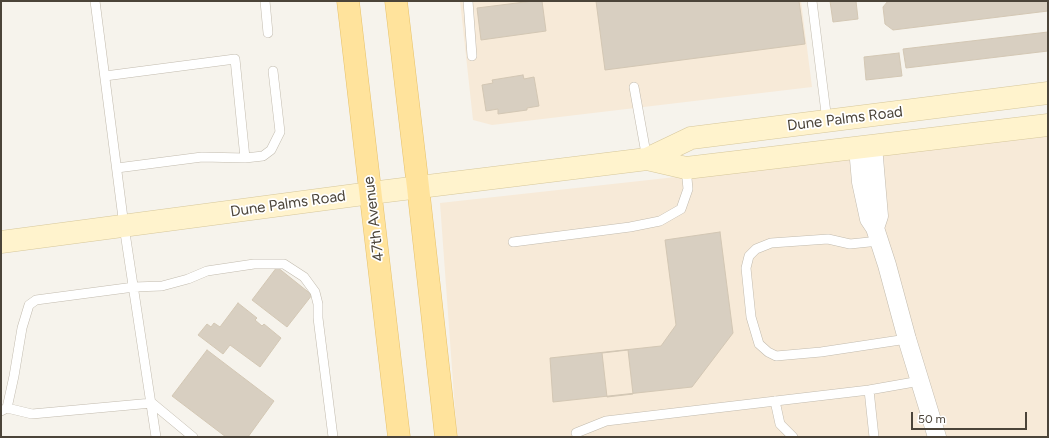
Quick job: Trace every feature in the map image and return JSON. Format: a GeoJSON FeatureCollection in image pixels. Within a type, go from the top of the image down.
{"type":"FeatureCollection","features":[{"type":"Feature","properties":{"kind":"main road","name":"47th Avenue"},"geometry":{"type":"LineString","coordinates":[[348,1],[399,437]]}},
{"type":"Feature","properties":{"kind":"main road"},"geometry":{"type":"LineString","coordinates":[[396,1],[446,437]]}},
{"type":"Feature","properties":{"kind":"main road","name":"Dune Palms Road"},"geometry":{"type":"LineString","coordinates":[[1,242],[371,193],[647,159],[691,138],[1041,94]]}},
{"type":"Feature","properties":{"kind":"main road"},"geometry":{"type":"LineString","coordinates":[[865,147],[877,134],[889,129],[1041,94]]}},
{"type":"Feature","properties":{"kind":"main road"},"geometry":{"type":"LineString","coordinates":[[747,161],[822,137],[828,132],[827,121]]}},
{"type":"Feature","properties":{"kind":"main road","name":"Dune Palms Road"},"geometry":{"type":"LineString","coordinates":[[647,159],[686,168],[1048,125]]}},
{"type":"Feature","properties":{"kind":"street"},"geometry":{"type":"LineString","coordinates":[[865,147],[861,182],[864,199],[869,219],[877,235],[937,437]]}},
{"type":"Feature","properties":{"kind":"lane"},"geometry":{"type":"LineString","coordinates":[[95,1],[124,226],[156,437]]}},
{"type":"Feature","properties":{"kind":"lane"},"geometry":{"type":"LineString","coordinates":[[265,1],[268,33]]}},
{"type":"Feature","properties":{"kind":"lane"},"geometry":{"type":"LineString","coordinates":[[468,1],[472,56]]}},
{"type":"Feature","properties":{"kind":"lane"},"geometry":{"type":"LineString","coordinates":[[812,1],[827,121]]}},
{"type":"Feature","properties":{"kind":"lane"},"geometry":{"type":"LineString","coordinates":[[105,76],[235,59],[245,158]]}},
{"type":"Feature","properties":{"kind":"lane"},"geometry":{"type":"LineString","coordinates":[[117,168],[202,157],[245,158],[263,156],[271,150],[280,132],[273,71]]}},
{"type":"Feature","properties":{"kind":"lane"},"geometry":{"type":"LineString","coordinates":[[634,87],[647,159]]}},
{"type":"Feature","properties":{"kind":"lane"},"geometry":{"type":"LineString","coordinates":[[513,242],[630,227],[660,221],[681,209],[688,189],[686,168]]}},
{"type":"Feature","properties":{"kind":"lane"},"geometry":{"type":"LineString","coordinates":[[877,235],[850,244],[828,239],[771,243],[756,249],[749,256],[746,268],[752,317],[759,344],[768,352],[776,356],[821,352],[907,339]]}},
{"type":"Feature","properties":{"kind":"lane"},"geometry":{"type":"LineString","coordinates":[[193,437],[152,403],[32,414],[4,410],[14,376],[22,328],[29,305],[36,300],[134,287],[162,286],[188,279],[207,271],[254,264],[284,264],[304,277],[315,292],[318,304],[318,318],[333,437]]}},
{"type":"Feature","properties":{"kind":"lane"},"geometry":{"type":"LineString","coordinates":[[576,433],[606,421],[869,390],[920,381]]}},
{"type":"Feature","properties":{"kind":"lane"},"geometry":{"type":"LineString","coordinates":[[869,390],[874,437]]}},
{"type":"Feature","properties":{"kind":"lane"},"geometry":{"type":"LineString","coordinates":[[775,401],[780,424],[794,437]]}},
{"type":"Feature","properties":{"kind":"shaded area"},"geometry":{"type":"Polygon","coordinates":[[[460,1],[801,1],[812,87],[492,125],[473,120],[460,1]]]}},
{"type":"Feature","properties":{"kind":"shaded area"},"geometry":{"type":"Polygon","coordinates":[[[1048,136],[1048,437],[457,437],[440,203],[1048,136]]]}},
{"type":"Feature","properties":{"kind":"building"},"geometry":{"type":"Polygon","coordinates":[[[542,1],[546,31],[481,40],[477,8],[542,1]]]}},
{"type":"Feature","properties":{"kind":"building"},"geometry":{"type":"Polygon","coordinates":[[[596,1],[799,1],[805,44],[605,70],[596,1]]]}},
{"type":"Feature","properties":{"kind":"building"},"geometry":{"type":"Polygon","coordinates":[[[830,1],[856,1],[858,19],[833,22],[830,1]]]}},
{"type":"Feature","properties":{"kind":"building"},"geometry":{"type":"Polygon","coordinates":[[[888,1],[1048,1],[1048,11],[893,30],[885,24],[883,7],[888,1]]]}},
{"type":"Feature","properties":{"kind":"building"},"geometry":{"type":"Polygon","coordinates":[[[1048,32],[1048,51],[906,68],[903,49],[1048,32]]]}},
{"type":"Feature","properties":{"kind":"building"},"geometry":{"type":"Polygon","coordinates":[[[899,53],[902,76],[866,80],[864,57],[899,53]]]}},
{"type":"Feature","properties":{"kind":"building"},"geometry":{"type":"Polygon","coordinates":[[[523,75],[524,79],[534,77],[539,106],[527,108],[527,110],[498,114],[498,109],[486,111],[482,85],[493,83],[492,80],[523,75]]]}},
{"type":"Feature","properties":{"kind":"building"},"geometry":{"type":"Polygon","coordinates":[[[720,232],[733,333],[692,387],[553,402],[550,358],[661,346],[676,325],[665,240],[720,232]]]}},
{"type":"Feature","properties":{"kind":"building"},"geometry":{"type":"Polygon","coordinates":[[[277,267],[312,295],[287,327],[252,300],[277,267]]]}},
{"type":"Feature","properties":{"kind":"building"},"geometry":{"type":"Polygon","coordinates":[[[238,303],[257,318],[255,320],[262,326],[264,324],[281,338],[260,367],[230,345],[223,354],[198,335],[207,324],[211,327],[214,323],[220,327],[238,303]]]}},
{"type":"Feature","properties":{"kind":"building"},"geometry":{"type":"Polygon","coordinates":[[[207,350],[274,401],[248,437],[226,437],[172,396],[207,350]]]}},
{"type":"Feature","properties":{"kind":"building"},"geometry":{"type":"Polygon","coordinates":[[[628,350],[633,394],[607,397],[602,353],[628,350]]]}}]}
